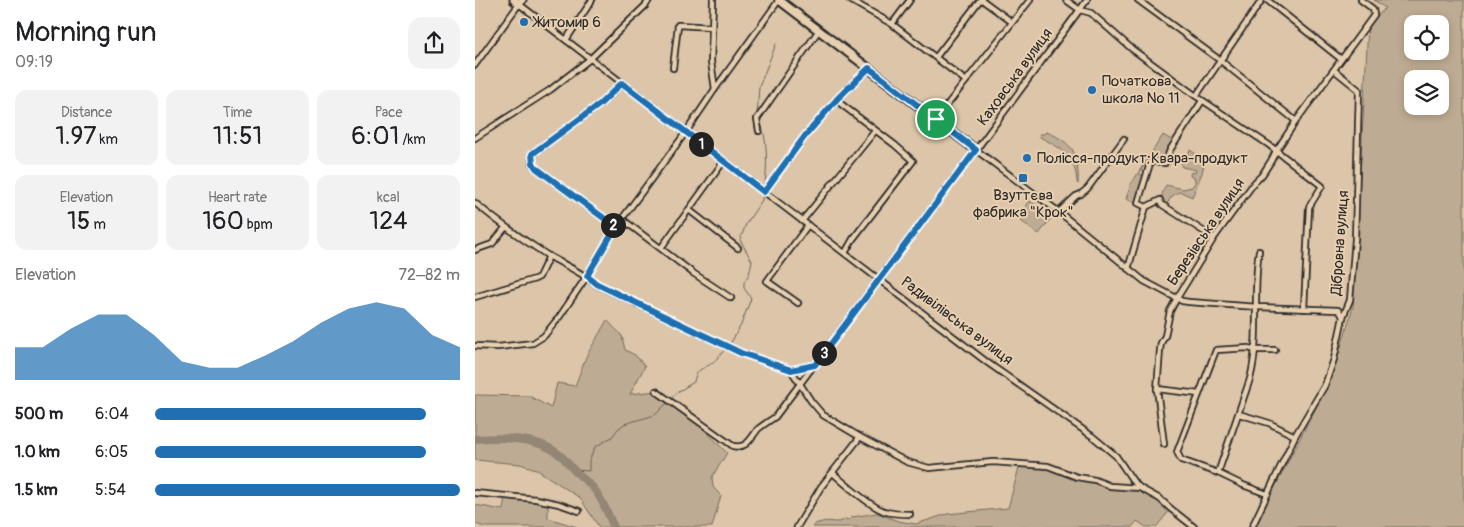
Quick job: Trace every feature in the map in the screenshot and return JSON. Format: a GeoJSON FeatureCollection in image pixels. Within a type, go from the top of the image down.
{"type":"FeatureCollection","features":[{"type":"Feature","properties":{"kind":"street"},"geometry":{"type":"LineString","coordinates":[[565,40],[592,0]]}},
{"type":"Feature","properties":{"kind":"street"},"geometry":{"type":"LineString","coordinates":[[475,138],[550,90],[590,59],[649,0]]}},
{"type":"Feature","properties":{"kind":"street"},"geometry":{"type":"LineString","coordinates":[[713,0],[711,62],[715,89]]}},
{"type":"Feature","properties":{"kind":"street"},"geometry":{"type":"LineString","coordinates":[[475,346],[498,347],[533,343],[543,336],[560,316],[587,276],[616,227],[779,0],[1059,212],[1144,281],[1189,302],[1338,310],[1343,317]]}},
{"type":"Feature","properties":{"kind":"street"},"geometry":{"type":"LineString","coordinates":[[850,0],[859,2],[892,24],[966,81]]}},
{"type":"Feature","properties":{"kind":"street"},"geometry":{"type":"LineString","coordinates":[[892,24],[910,0]]}},
{"type":"Feature","properties":{"kind":"street"},"geometry":{"type":"LineString","coordinates":[[935,57],[981,0],[1011,22]]}},
{"type":"Feature","properties":{"kind":"street"},"geometry":{"type":"LineString","coordinates":[[936,119],[1030,0]]}},
{"type":"Feature","properties":{"kind":"street"},"geometry":{"type":"LineString","coordinates":[[1066,0],[1080,10],[1091,13],[1132,48],[1202,101],[1276,151],[1322,186],[1309,207],[1305,308]]}},
{"type":"Feature","properties":{"kind":"street","name":"Каховська вулиця"},"geometry":{"type":"LineString","coordinates":[[656,391],[733,446],[744,446],[759,428],[775,417],[815,365],[1087,0]]}},
{"type":"Feature","properties":{"kind":"street"},"geometry":{"type":"LineString","coordinates":[[1138,0],[1221,61],[1296,121]]}},
{"type":"Feature","properties":{"kind":"street"},"geometry":{"type":"LineString","coordinates":[[1196,96],[1262,0]]}},
{"type":"Feature","properties":{"kind":"street"},"geometry":{"type":"LineString","coordinates":[[1267,0],[1341,59]]}},
{"type":"Feature","properties":{"kind":"street","name":"Березівська вулиця"},"geometry":{"type":"LineString","coordinates":[[1164,444],[1157,389],[1161,343],[1165,336],[1170,311],[1214,238],[1254,182],[1262,175],[1296,121],[1374,15],[1373,9],[1361,0]]}},
{"type":"Feature","properties":{"kind":"street"},"geometry":{"type":"LineString","coordinates":[[475,65],[518,1]]}},
{"type":"Feature","properties":{"kind":"street","name":"Радивілівська вулиця"},"geometry":{"type":"LineString","coordinates":[[518,1],[565,40],[988,363],[1093,436],[1116,456],[1140,488]]}},
{"type":"Feature","properties":{"kind":"street"},"geometry":{"type":"LineString","coordinates":[[673,68],[678,25],[712,27]]}},
{"type":"Feature","properties":{"kind":"street"},"geometry":{"type":"LineString","coordinates":[[759,131],[757,119],[819,30]]}},
{"type":"Feature","properties":{"kind":"street"},"geometry":{"type":"LineString","coordinates":[[764,192],[805,136],[838,98],[869,68]]}},
{"type":"Feature","properties":{"kind":"street","name":"Дібровна вулиця"},"geometry":{"type":"LineString","coordinates":[[1252,527],[1295,436],[1325,385],[1334,359],[1343,317],[1350,300],[1355,239],[1359,90],[1334,70]]}},
{"type":"Feature","properties":{"kind":"street"},"geometry":{"type":"LineString","coordinates":[[616,227],[536,168],[533,163],[532,154],[600,104],[622,83]]}},
{"type":"Feature","properties":{"kind":"street"},"geometry":{"type":"LineString","coordinates":[[838,98],[841,104],[913,161],[853,239],[845,253]]}},
{"type":"Feature","properties":{"kind":"street"},"geometry":{"type":"LineString","coordinates":[[1146,207],[1138,203],[1151,160],[1165,163],[1170,150],[1202,101]]}},
{"type":"Feature","properties":{"kind":"street"},"geometry":{"type":"LineString","coordinates":[[802,221],[875,131]]}},
{"type":"Feature","properties":{"kind":"street"},"geometry":{"type":"LineString","coordinates":[[1059,212],[1075,196],[1088,188],[1124,139]]}},
{"type":"Feature","properties":{"kind":"street"},"geometry":{"type":"LineString","coordinates":[[661,248],[724,161]]}},
{"type":"Feature","properties":{"kind":"street"},"geometry":{"type":"LineString","coordinates":[[1128,269],[1146,207],[1160,200],[1161,204],[1214,238]]}},
{"type":"Feature","properties":{"kind":"street"},"geometry":{"type":"LineString","coordinates":[[475,203],[505,228],[549,256],[587,276],[597,284],[741,353],[791,370],[815,365]]}},
{"type":"Feature","properties":{"kind":"street"},"geometry":{"type":"LineString","coordinates":[[689,210],[738,248]]}},
{"type":"Feature","properties":{"kind":"street"},"geometry":{"type":"LineString","coordinates":[[622,219],[693,273],[731,298]]}},
{"type":"Feature","properties":{"kind":"street"},"geometry":{"type":"LineString","coordinates":[[798,303],[767,281],[809,226]]}},
{"type":"Feature","properties":{"kind":"street"},"geometry":{"type":"LineString","coordinates":[[475,250],[492,244],[505,228]]}},
{"type":"Feature","properties":{"kind":"street"},"geometry":{"type":"LineString","coordinates":[[1218,473],[1250,379],[1256,350],[1257,264],[1259,251]]}},
{"type":"Feature","properties":{"kind":"street"},"geometry":{"type":"LineString","coordinates":[[475,297],[535,280],[549,256]]}},
{"type":"Feature","properties":{"kind":"street"},"geometry":{"type":"LineString","coordinates":[[1267,494],[1218,473],[1181,460],[1177,452],[1215,350],[1248,348],[1275,350]]}},
{"type":"Feature","properties":{"kind":"street"},"geometry":{"type":"LineString","coordinates":[[791,370],[811,401],[823,414],[907,462],[929,468],[993,462],[1049,466],[1077,477],[1095,480],[1110,486],[1140,488],[1160,499],[1195,527]]}},
{"type":"Feature","properties":{"kind":"street"},"geometry":{"type":"LineString","coordinates":[[1157,389],[1199,394]]}},
{"type":"Feature","properties":{"kind":"street"},"geometry":{"type":"LineString","coordinates":[[1239,414],[1269,423],[1295,436]]}},
{"type":"Feature","properties":{"kind":"street"},"geometry":{"type":"LineString","coordinates":[[797,527],[821,487],[861,437]]}},
{"type":"Feature","properties":{"kind":"street"},"geometry":{"type":"LineString","coordinates":[[833,473],[847,486],[880,509],[886,512],[910,514]]}},
{"type":"Feature","properties":{"kind":"street"},"geometry":{"type":"LineString","coordinates":[[1122,486],[1129,483],[1131,478]]}},
{"type":"Feature","properties":{"kind":"street"},"geometry":{"type":"LineString","coordinates":[[475,493],[536,500],[579,511]]}},
{"type":"Feature","properties":{"kind":"shaded area"},"geometry":{"type":"Polygon","coordinates":[[[1374,0],[1464,0],[1464,527],[1254,527],[1332,377],[1353,307],[1368,26],[1385,8],[1374,0]]]}},
{"type":"Feature","properties":{"kind":"shaded area"},"geometry":{"type":"Polygon","coordinates":[[[1046,132],[1067,143],[1072,149],[1077,166],[1078,184],[1073,165],[1066,154],[1055,145],[1040,137],[1039,134],[1046,132]]]}},
{"type":"Feature","properties":{"kind":"shaded area"},"geometry":{"type":"Polygon","coordinates":[[[1163,135],[1173,141],[1166,151],[1164,159],[1161,161],[1150,158],[1139,174],[1144,176],[1136,203],[1126,199],[1131,184],[1163,135]]]}},
{"type":"Feature","properties":{"kind":"shaded area"},"geometry":{"type":"Polygon","coordinates":[[[1190,150],[1205,160],[1192,197],[1181,192],[1178,193],[1172,197],[1166,206],[1162,199],[1162,194],[1166,185],[1183,189],[1192,187],[1195,183],[1195,178],[1190,175],[1191,172],[1195,173],[1196,170],[1182,167],[1181,165],[1183,156],[1187,157],[1190,150]]]}},
{"type":"Feature","properties":{"kind":"shaded area"},"geometry":{"type":"Polygon","coordinates":[[[1030,201],[1052,217],[1039,234],[1017,218],[1030,201]]]}},
{"type":"Feature","properties":{"kind":"shaded area"},"geometry":{"type":"Polygon","coordinates":[[[607,320],[622,336],[625,350],[635,355],[645,366],[630,394],[656,391],[693,418],[727,453],[712,477],[713,487],[721,496],[712,527],[599,527],[577,496],[536,469],[520,464],[475,460],[475,395],[529,396],[551,408],[557,383],[575,386],[586,357],[607,320]]]}},
{"type":"Feature","properties":{"kind":"shaded area"},"geometry":{"type":"Polygon","coordinates":[[[1020,464],[1048,466],[1110,486],[1140,488],[1171,509],[1156,527],[1146,527],[1137,521],[1132,527],[812,527],[817,523],[827,521],[839,522],[845,519],[849,520],[852,517],[877,513],[898,521],[916,524],[947,514],[1008,508],[1020,464]]]}},
{"type":"Feature","properties":{"kind":"shaded area"},"geometry":{"type":"Polygon","coordinates":[[[505,497],[536,499],[548,503],[548,518],[577,527],[485,527],[475,524],[475,505],[503,510],[505,497]]]}},
{"type":"Feature","properties":{"kind":"waterway"},"geometry":{"type":"LineString","coordinates":[[757,115],[759,87],[776,44]]}},
{"type":"Feature","properties":{"kind":"waterway"},"geometry":{"type":"LineString","coordinates":[[759,119],[764,134],[766,153],[764,189]]}},
{"type":"Feature","properties":{"kind":"waterway"},"geometry":{"type":"LineString","coordinates":[[729,346],[741,325],[751,298],[744,288],[744,282],[749,274],[752,261],[740,240],[746,224],[762,200],[763,192]]}},
{"type":"Feature","properties":{"kind":"waterway"},"geometry":{"type":"LineString","coordinates":[[670,399],[694,382],[698,372],[718,358],[726,348]]}},
{"type":"Feature","properties":{"kind":"waterway"},"geometry":{"type":"LineString","coordinates":[[574,470],[589,471],[589,461],[595,447],[612,437],[624,424],[655,415],[668,402]]}},
{"type":"Feature","properties":{"kind":"waterway"},"geometry":{"type":"LineString","coordinates":[[475,439],[508,438],[532,442],[553,450],[594,489],[614,527]]}},
{"type":"Feature","properties":{"kind":"place","name":"Житомир 6"},"geometry":{"type":"Point","coordinates":[524,22]}},
{"type":"Feature","properties":{"kind":"place","name":"Початкова школа № 11"},"geometry":{"type":"Point","coordinates":[1092,90]}},
{"type":"Feature","properties":{"kind":"place","name":"Полісся-продукт;Квара-продукт"},"geometry":{"type":"Point","coordinates":[1027,158]}},
{"type":"Feature","properties":{"kind":"place","name":"Взуттєва фабрика \"Крок\""},"geometry":{"type":"Point","coordinates":[1023,178]}},
{"type":"Feature","properties":{"kind":"route"},"geometry":{"type":"LineString","coordinates":[[869,68],[936,119],[976,150],[815,365],[791,370],[741,353],[597,284],[587,276],[616,227],[536,168],[533,163],[532,154],[600,104],[622,83],[764,192],[805,136],[838,98],[869,68]]}}]}
